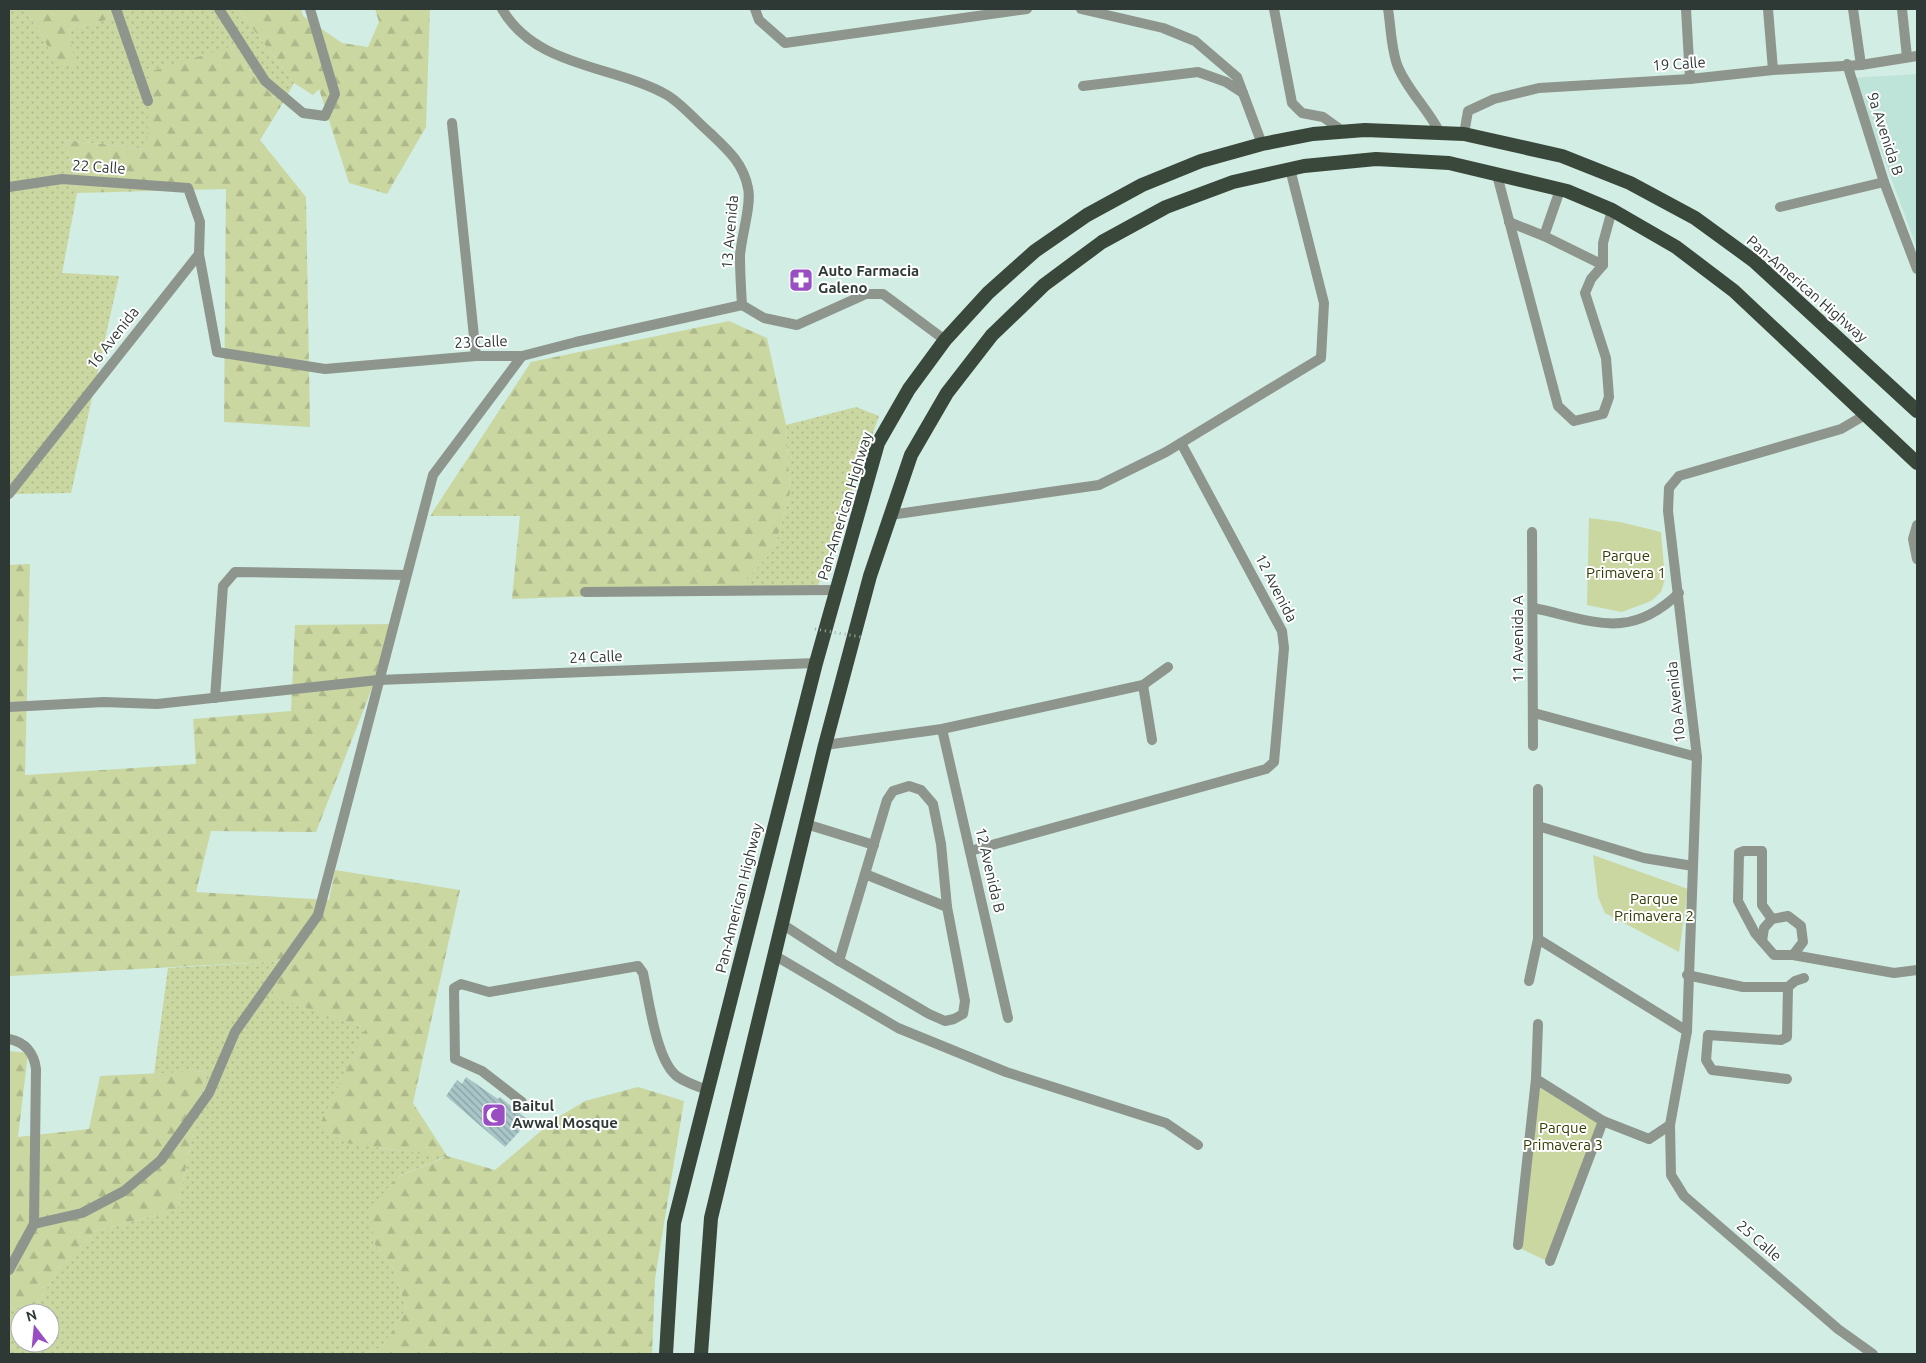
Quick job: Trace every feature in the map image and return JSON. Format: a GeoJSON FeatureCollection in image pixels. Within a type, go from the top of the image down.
{"type":"FeatureCollection","features":[{"type":"Feature","properties":{"kind":"highway","name":"Pan-American Highway"},"geometry":{"type":"LineString","coordinates":[[666,1354],[674,1223],[835,590],[878,443],[909,389],[945,340],[988,293],[1036,251],[1087,215],[1142,185],[1201,161],[1262,144],[1365,130],[1464,134],[1562,156],[1630,183],[1695,218],[1754,261],[1917,411]]}},
{"type":"Feature","properties":{"kind":"highway"},"geometry":{"type":"LineString","coordinates":[[701,1354],[711,1218],[825,745],[870,576],[911,455],[947,392],[992,336],[1044,285],[1102,242],[1166,207],[1234,182],[1290,169],[1376,159],[1449,163],[1560,190],[1612,210],[1676,246],[1734,291],[1917,463]]}},
{"type":"Feature","properties":{"kind":"street"},"geometry":{"type":"LineString","coordinates":[[116,9],[148,101]]}},
{"type":"Feature","properties":{"kind":"street"},"geometry":{"type":"LineString","coordinates":[[219,9],[265,81],[303,113],[325,116],[335,94],[310,9]]}},
{"type":"Feature","properties":{"kind":"street","name":"13 Avenida"},"geometry":{"type":"LineString","coordinates":[[502,9],[509,20],[538,46],[585,67],[636,80],[669,96],[733,154],[742,168],[749,190],[740,255],[742,306]]}},
{"type":"Feature","properties":{"kind":"street"},"geometry":{"type":"LineString","coordinates":[[756,9],[760,20],[785,43],[1027,9]]}},
{"type":"Feature","properties":{"kind":"street"},"geometry":{"type":"LineString","coordinates":[[1081,9],[1162,28],[1195,41],[1237,77],[1262,144]]}},
{"type":"Feature","properties":{"kind":"street"},"geometry":{"type":"LineString","coordinates":[[1274,9],[1292,102],[1302,113],[1323,117],[1344,132]]}},
{"type":"Feature","properties":{"kind":"street"},"geometry":{"type":"LineString","coordinates":[[1388,9],[1397,66],[1413,93],[1429,112],[1440,133]]}},
{"type":"Feature","properties":{"kind":"street"},"geometry":{"type":"LineString","coordinates":[[1686,9],[1690,79]]}},
{"type":"Feature","properties":{"kind":"street"},"geometry":{"type":"LineString","coordinates":[[1768,9],[1773,70]]}},
{"type":"Feature","properties":{"kind":"street"},"geometry":{"type":"LineString","coordinates":[[1853,9],[1861,65]]}},
{"type":"Feature","properties":{"kind":"street"},"geometry":{"type":"LineString","coordinates":[[1902,9],[1912,57]]}},
{"type":"Feature","properties":{"kind":"street","name":"19 Calle"},"geometry":{"type":"LineString","coordinates":[[1464,134],[1468,111],[1494,99],[1539,88],[1690,79],[1847,64],[1861,65],[1912,57]]}},
{"type":"Feature","properties":{"kind":"street","name":"9a Avenida B"},"geometry":{"type":"LineString","coordinates":[[1847,64],[1884,182],[1917,269]]}},
{"type":"Feature","properties":{"kind":"street"},"geometry":{"type":"LineString","coordinates":[[1083,86],[1198,72],[1226,82],[1243,93]]}},
{"type":"Feature","properties":{"kind":"street"},"geometry":{"type":"LineString","coordinates":[[452,124],[476,356]]}},
{"type":"Feature","properties":{"kind":"street"},"geometry":{"type":"LineString","coordinates":[[890,515],[1099,485],[1166,452],[1322,358],[1324,303],[1290,169]]}},
{"type":"Feature","properties":{"kind":"street"},"geometry":{"type":"LineString","coordinates":[[1497,175],[1558,406],[1574,421],[1603,414],[1609,397],[1606,358],[1586,294],[1591,279],[1603,265],[1603,243],[1612,210]]}},
{"type":"Feature","properties":{"kind":"street","name":"22 Calle"},"geometry":{"type":"LineString","coordinates":[[9,187],[62,179],[188,188],[200,222],[199,254]]}},
{"type":"Feature","properties":{"kind":"street"},"geometry":{"type":"LineString","coordinates":[[1780,207],[1884,182]]}},
{"type":"Feature","properties":{"kind":"street"},"geometry":{"type":"LineString","coordinates":[[1544,236],[1560,190]]}},
{"type":"Feature","properties":{"kind":"street"},"geometry":{"type":"LineString","coordinates":[[1509,222],[1544,236],[1603,265]]}},
{"type":"Feature","properties":{"kind":"street","name":"23 Calle"},"geometry":{"type":"LineString","coordinates":[[199,254],[217,352],[325,370],[476,356],[522,356],[576,342],[742,306]]}},
{"type":"Feature","properties":{"kind":"street","name":"16 Avenida"},"geometry":{"type":"LineString","coordinates":[[9,494],[199,254]]}},
{"type":"Feature","properties":{"kind":"street"},"geometry":{"type":"LineString","coordinates":[[742,306],[764,318],[797,325],[866,294],[883,294],[945,340]]}},
{"type":"Feature","properties":{"kind":"street"},"geometry":{"type":"LineString","coordinates":[[34,1224],[82,1213],[124,1192],[161,1160],[209,1093],[235,1032],[318,915],[433,475],[522,356]]}},
{"type":"Feature","properties":{"kind":"street","name":"10a Avenida"},"geometry":{"type":"LineString","coordinates":[[1670,1125],[1686,1031],[1697,757],[1667,499],[1669,488],[1679,476],[1841,429],[1866,415]]}},
{"type":"Feature","properties":{"kind":"street","name":"12 Avenida"},"geometry":{"type":"LineString","coordinates":[[970,851],[1266,769],[1274,762],[1284,648],[1282,631],[1181,443]]}},
{"type":"Feature","properties":{"kind":"street"},"geometry":{"type":"LineString","coordinates":[[1917,525],[1913,540],[1917,559]]}},
{"type":"Feature","properties":{"kind":"street","name":"11 Avenida A"},"geometry":{"type":"LineString","coordinates":[[1532,532],[1534,608],[1533,746]]}},
{"type":"Feature","properties":{"kind":"street"},"geometry":{"type":"LineString","coordinates":[[215,698],[223,586],[235,572],[406,575]]}},
{"type":"Feature","properties":{"kind":"street"},"geometry":{"type":"LineString","coordinates":[[586,592],[835,590]]}},
{"type":"Feature","properties":{"kind":"street"},"geometry":{"type":"LineString","coordinates":[[1534,608],[1613,626],[1647,618],[1679,594]]}},
{"type":"Feature","properties":{"kind":"street","name":"24 Calle"},"geometry":{"type":"LineString","coordinates":[[9,706],[104,702],[157,704],[378,680],[816,663]]}},
{"type":"Feature","properties":{"kind":"street"},"geometry":{"type":"LineString","coordinates":[[825,745],[942,729],[1143,685],[1168,667]]}},
{"type":"Feature","properties":{"kind":"street"},"geometry":{"type":"LineString","coordinates":[[1143,685],[1152,740]]}},
{"type":"Feature","properties":{"kind":"street"},"geometry":{"type":"LineString","coordinates":[[1534,713],[1697,757]]}},
{"type":"Feature","properties":{"kind":"street","name":"12 Avenida B"},"geometry":{"type":"LineString","coordinates":[[942,729],[1008,1018]]}},
{"type":"Feature","properties":{"kind":"street"},"geometry":{"type":"LineString","coordinates":[[782,924],[839,961],[929,1014],[945,1021],[963,1014],[964,1001],[947,907],[941,844],[933,804],[921,790],[909,786],[893,791],[887,800],[839,961]]}},
{"type":"Feature","properties":{"kind":"street"},"geometry":{"type":"LineString","coordinates":[[1529,981],[1538,939],[1538,789]]}},
{"type":"Feature","properties":{"kind":"street"},"geometry":{"type":"LineString","coordinates":[[806,824],[874,845]]}},
{"type":"Feature","properties":{"kind":"street"},"geometry":{"type":"LineString","coordinates":[[1538,826],[1644,858],[1693,866]]}},
{"type":"Feature","properties":{"kind":"street"},"geometry":{"type":"LineString","coordinates":[[1772,918],[1762,905],[1762,851],[1744,851],[1739,853],[1738,901],[1746,918],[1774,956],[1793,955],[1894,973],[1917,970]]}},
{"type":"Feature","properties":{"kind":"street"},"geometry":{"type":"LineString","coordinates":[[865,874],[947,907]]}},
{"type":"Feature","properties":{"kind":"street"},"geometry":{"type":"LineString","coordinates":[[1762,940],[1764,928],[1772,918],[1788,916],[1801,926],[1803,942],[1793,955]]}},
{"type":"Feature","properties":{"kind":"street"},"geometry":{"type":"LineString","coordinates":[[1538,939],[1686,1031]]}},
{"type":"Feature","properties":{"kind":"street"},"geometry":{"type":"LineString","coordinates":[[774,955],[898,1028],[1006,1072],[1166,1123],[1198,1145]]}},
{"type":"Feature","properties":{"kind":"street"},"geometry":{"type":"LineString","coordinates":[[522,1102],[482,1071],[455,1059],[454,988],[461,984],[489,992],[638,966],[643,972],[663,1056],[670,1070],[678,1077],[707,1090]]}},
{"type":"Feature","properties":{"kind":"street"},"geometry":{"type":"LineString","coordinates":[[1688,975],[1743,987],[1788,987],[1795,981],[1804,978]]}},
{"type":"Feature","properties":{"kind":"street"},"geometry":{"type":"LineString","coordinates":[[1787,1079],[1712,1070],[1706,1060],[1708,1035],[1782,1040],[1788,1037],[1788,987]]}},
{"type":"Feature","properties":{"kind":"street"},"geometry":{"type":"LineString","coordinates":[[1518,1245],[1536,1079],[1538,1024]]}},
{"type":"Feature","properties":{"kind":"street"},"geometry":{"type":"LineString","coordinates":[[9,1040],[25,1046],[35,1062],[34,1224],[9,1270]]}},
{"type":"Feature","properties":{"kind":"street"},"geometry":{"type":"LineString","coordinates":[[1536,1079],[1604,1122],[1649,1139],[1670,1125]]}},
{"type":"Feature","properties":{"kind":"street"},"geometry":{"type":"LineString","coordinates":[[1550,1261],[1604,1122]]}},
{"type":"Feature","properties":{"kind":"street","name":"25 Calle"},"geometry":{"type":"LineString","coordinates":[[1670,1125],[1671,1175],[1684,1196],[1838,1329],[1873,1354]]}},
{"type":"Feature","properties":{"kind":"path"},"geometry":{"type":"LineString","coordinates":[[815,629],[861,637]]}},
{"type":"Feature","properties":{"kind":"shaded area"},"geometry":{"type":"Polygon","coordinates":[[[1917,74],[1917,248],[1854,78],[1917,74]]]}},
{"type":"Feature","properties":{"kind":"green space"},"geometry":{"type":"Polygon","coordinates":[[[9,9],[22,9],[28,15],[42,35],[55,65],[74,64],[69,30],[113,18],[110,9],[238,9],[294,83],[281,106],[230,47],[147,149],[65,140],[77,193],[62,273],[119,276],[71,493],[9,494],[9,9]]]}},
{"type":"Feature","properties":{"kind":"green space"},"geometry":{"type":"Polygon","coordinates":[[[22,9],[110,9],[113,18],[69,30],[75,64],[55,66],[42,35],[22,9]]]}},
{"type":"Feature","properties":{"kind":"green space"},"geometry":{"type":"Polygon","coordinates":[[[238,9],[301,9],[303,16],[342,43],[368,47],[379,22],[375,9],[430,9],[426,127],[387,194],[349,183],[319,89],[313,95],[294,83],[238,9]]]}},
{"type":"Feature","properties":{"kind":"green space"},"geometry":{"type":"Polygon","coordinates":[[[230,47],[281,106],[260,140],[306,197],[310,427],[224,422],[226,189],[77,193],[65,140],[147,149],[149,72],[230,47]]]}},
{"type":"Feature","properties":{"kind":"green space"},"geometry":{"type":"Polygon","coordinates":[[[729,321],[767,338],[786,425],[790,493],[774,549],[736,591],[512,599],[520,516],[430,516],[531,362],[729,321]]]}},
{"type":"Feature","properties":{"kind":"green space"},"geometry":{"type":"Polygon","coordinates":[[[856,407],[879,416],[817,588],[736,591],[774,549],[790,493],[786,425],[856,407]]]}},
{"type":"Feature","properties":{"kind":"green space","name":"Parque Primavera 1"},"geometry":{"type":"Polygon","coordinates":[[[1589,518],[1620,522],[1661,532],[1665,579],[1661,592],[1651,601],[1622,612],[1587,605],[1589,518]]]}},
{"type":"Feature","properties":{"kind":"green space"},"geometry":{"type":"Polygon","coordinates":[[[30,564],[25,775],[196,764],[193,719],[291,711],[295,625],[397,624],[316,832],[211,831],[196,892],[329,900],[335,870],[460,890],[413,1103],[447,1156],[495,1170],[555,1119],[585,1101],[638,1087],[684,1101],[655,1279],[652,1354],[364,1354],[382,1347],[406,1309],[395,1271],[373,1242],[371,1208],[397,1177],[446,1157],[346,1143],[319,1126],[366,1028],[272,996],[284,961],[9,976],[9,565],[30,564]]]}},
{"type":"Feature","properties":{"kind":"green space","name":"Parque Primavera 2"},"geometry":{"type":"Polygon","coordinates":[[[1593,855],[1688,889],[1679,952],[1605,913],[1598,897],[1593,855]]]}},
{"type":"Feature","properties":{"kind":"green space"},"geometry":{"type":"Polygon","coordinates":[[[284,961],[273,996],[366,1028],[379,1148],[447,1156],[397,1177],[373,1242],[395,1271],[406,1309],[382,1347],[364,1354],[9,1354],[10,1309],[10,1353],[60,1353],[60,1303],[38,1303],[59,1268],[95,1231],[177,1210],[206,1071],[154,1074],[168,968],[284,961]]]}},
{"type":"Feature","properties":{"kind":"green space"},"geometry":{"type":"Polygon","coordinates":[[[9,1051],[28,1053],[18,1137],[89,1129],[100,1076],[206,1071],[177,1210],[95,1231],[59,1268],[38,1303],[10,1303],[9,1309],[9,1051]]]}},
{"type":"Feature","properties":{"kind":"green space","name":"Parque Primavera 3"},"geometry":{"type":"Polygon","coordinates":[[[1540,1087],[1599,1124],[1547,1261],[1520,1248],[1540,1087]]]}},
{"type":"Feature","properties":{"kind":"building","name":"Baitul Awwal Mosque"},"geometry":{"type":"Polygon","coordinates":[[[466,1077],[498,1099],[500,1097],[529,1121],[505,1147],[446,1096],[457,1080],[462,1084],[466,1077]]]}},
{"type":"Feature","properties":{"kind":"place","name":"Auto Farmacia Galeno"},"geometry":{"type":"Point","coordinates":[801,280]}},
{"type":"Feature","properties":{"kind":"place","name":"Baitul Awwal Mosque"},"geometry":{"type":"Point","coordinates":[494,1115]}}]}
